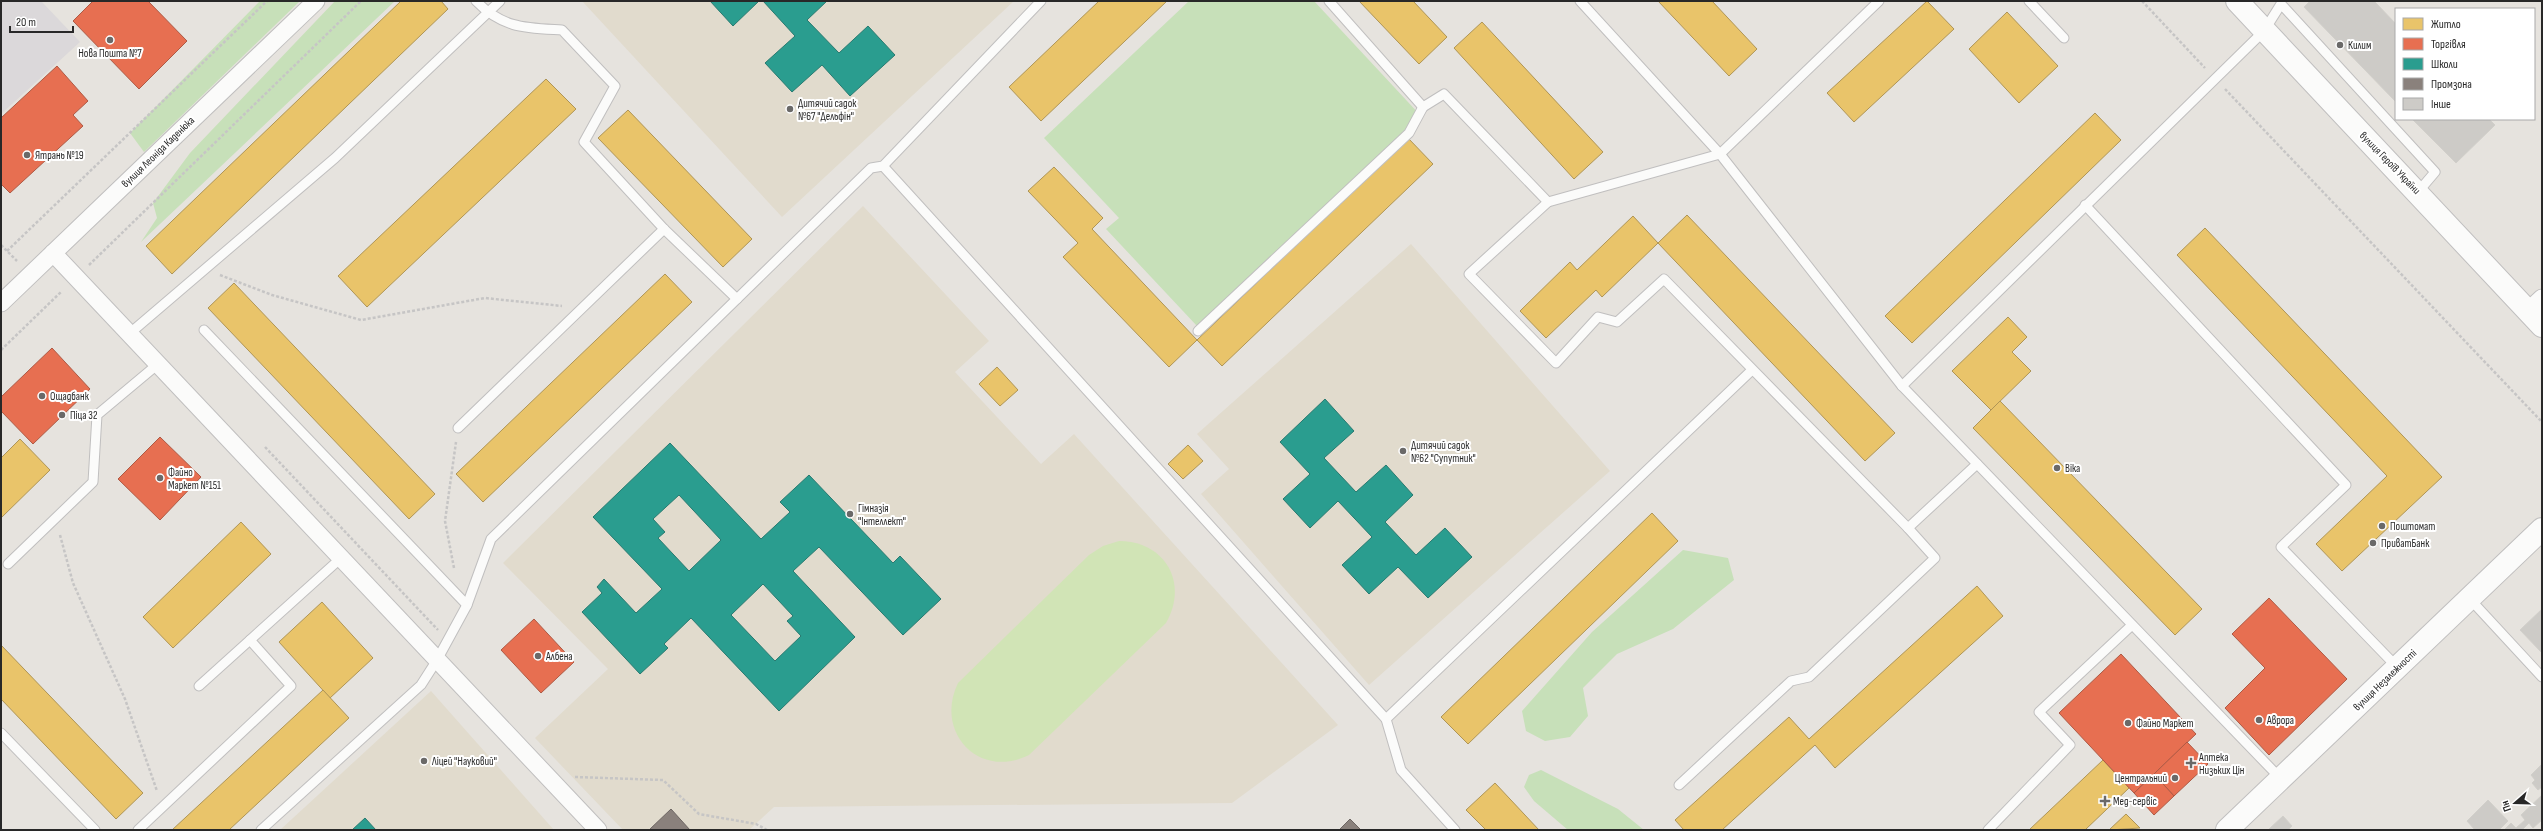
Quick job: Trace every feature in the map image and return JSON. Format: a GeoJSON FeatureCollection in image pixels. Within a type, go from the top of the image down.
{"type":"FeatureCollection","features":[{"type":"Feature","properties":{"kind":"main road","name":"вулиця Героїв України"},"geometry":{"type":"LineString","coordinates":[[2236,1],[2418,192],[2538,312]]}},
{"type":"Feature","properties":{"kind":"main road","name":"вулиця Незалежності"},"geometry":{"type":"LineString","coordinates":[[2227,830],[2542,529]]}},
{"type":"Feature","properties":{"kind":"street","name":"вулиця Леоніда Каденюка"},"geometry":{"type":"LineString","coordinates":[[1,303],[316,1]]}},
{"type":"Feature","properties":{"kind":"street"},"geometry":{"type":"LineString","coordinates":[[53,253],[598,830]]}},
{"type":"Feature","properties":{"kind":"lane"},"geometry":{"type":"LineString","coordinates":[[476,1],[487,13],[519,28],[562,30],[615,86],[584,142],[664,229],[737,299]]}},
{"type":"Feature","properties":{"kind":"lane"},"geometry":{"type":"LineString","coordinates":[[129,334],[335,158],[500,1]]}},
{"type":"Feature","properties":{"kind":"lane"},"geometry":{"type":"LineString","coordinates":[[261,830],[421,685],[437,660],[467,605],[490,539],[871,168],[883,166],[1041,1]]}},
{"type":"Feature","properties":{"kind":"lane"},"geometry":{"type":"LineString","coordinates":[[1329,1],[1423,107]]}},
{"type":"Feature","properties":{"kind":"lane"},"geometry":{"type":"LineString","coordinates":[[1580,1],[1720,154],[1902,386],[2281,779]]}},
{"type":"Feature","properties":{"kind":"lane"},"geometry":{"type":"LineString","coordinates":[[1679,785],[1791,681],[1809,677],[1935,558],[1908,528],[1664,279],[1617,322],[1598,317],[1556,363],[1469,274],[1548,202],[1720,154],[1879,1]]}},
{"type":"Feature","properties":{"kind":"lane"},"geometry":{"type":"LineString","coordinates":[[2028,1],[2064,38]]}},
{"type":"Feature","properties":{"kind":"lane"},"geometry":{"type":"LineString","coordinates":[[1902,386],[2264,31],[2281,4],[2434,172],[2418,192]]}},
{"type":"Feature","properties":{"kind":"lane"},"geometry":{"type":"LineString","coordinates":[[1198,331],[1409,133],[1423,107],[1444,94],[1548,202]]}},
{"type":"Feature","properties":{"kind":"lane"},"geometry":{"type":"LineString","coordinates":[[883,166],[1386,719],[1401,770],[1455,830]]}},
{"type":"Feature","properties":{"kind":"lane"},"geometry":{"type":"LineString","coordinates":[[2085,205],[2346,485],[2281,547],[2398,667]]}},
{"type":"Feature","properties":{"kind":"lane"},"geometry":{"type":"LineString","coordinates":[[458,428],[664,229]]}},
{"type":"Feature","properties":{"kind":"lane"},"geometry":{"type":"LineString","coordinates":[[204,330],[467,605]]}},
{"type":"Feature","properties":{"kind":"lane"},"geometry":{"type":"LineString","coordinates":[[8,564],[93,482],[97,415],[158,364]]}},
{"type":"Feature","properties":{"kind":"lane"},"geometry":{"type":"LineString","coordinates":[[1386,719],[1752,370]]}},
{"type":"Feature","properties":{"kind":"lane"},"geometry":{"type":"LineString","coordinates":[[1908,528],[1977,464]]}},
{"type":"Feature","properties":{"kind":"lane"},"geometry":{"type":"LineString","coordinates":[[198,686],[341,558]]}},
{"type":"Feature","properties":{"kind":"lane"},"geometry":{"type":"LineString","coordinates":[[2470,598],[2542,677]]}},
{"type":"Feature","properties":{"kind":"lane"},"geometry":{"type":"LineString","coordinates":[[1988,830],[2070,745],[2039,712],[2132,624]]}},
{"type":"Feature","properties":{"kind":"lane"},"geometry":{"type":"LineString","coordinates":[[138,830],[291,686],[250,640]]}},
{"type":"Feature","properties":{"kind":"lane"},"geometry":{"type":"LineString","coordinates":[[1,733],[95,830]]}},
{"type":"Feature","properties":{"kind":"path"},"geometry":{"type":"LineString","coordinates":[[7,251],[267,1]]}},
{"type":"Feature","properties":{"kind":"path"},"geometry":{"type":"LineString","coordinates":[[1,350],[361,1]]}},
{"type":"Feature","properties":{"kind":"path"},"geometry":{"type":"LineString","coordinates":[[2142,1],[2542,422]]}},
{"type":"Feature","properties":{"kind":"path"},"geometry":{"type":"LineString","coordinates":[[1,245],[30,275]]}},
{"type":"Feature","properties":{"kind":"path"},"geometry":{"type":"LineString","coordinates":[[205,270],[272,295],[362,320],[485,298],[582,308]]}},
{"type":"Feature","properties":{"kind":"path"},"geometry":{"type":"LineString","coordinates":[[458,428],[445,521],[459,597]]}},
{"type":"Feature","properties":{"kind":"path"},"geometry":{"type":"LineString","coordinates":[[264,446],[448,640]]}},
{"type":"Feature","properties":{"kind":"path"},"geometry":{"type":"LineString","coordinates":[[55,518],[73,583],[125,699],[163,807]]}},
{"type":"Feature","properties":{"kind":"path"},"geometry":{"type":"LineString","coordinates":[[572,777],[663,780],[699,814],[756,824],[767,830]]}},
{"type":"Feature","properties":{"kind":"shaded area"},"geometry":{"type":"Polygon","coordinates":[[[1,1],[41,1],[80,42],[1,114],[1,1]]]}},
{"type":"Feature","properties":{"kind":"shaded area","name":"Дитячий садок №67 \"Дельфін\""},"geometry":{"type":"Polygon","coordinates":[[[582,1],[1014,1],[782,217],[582,1]]]}},
{"type":"Feature","properties":{"kind":"shaded area","name":"Гімназія \"Інтеллект\""},"geometry":{"type":"Polygon","coordinates":[[[863,206],[989,341],[955,372],[1041,464],[1074,434],[1338,725],[1232,803],[774,807],[749,830],[623,830],[535,738],[608,669],[503,563],[863,206]]]}},
{"type":"Feature","properties":{"kind":"shaded area","name":"Дитячий садок №62 \"Супутник\""},"geometry":{"type":"Polygon","coordinates":[[[1411,244],[1610,471],[1369,685],[1201,494],[1229,469],[1197,434],[1411,244]]]}},
{"type":"Feature","properties":{"kind":"shaded area","name":"Ліцей \"Науковий\""},"geometry":{"type":"Polygon","coordinates":[[[431,691],[554,830],[280,830],[431,691]]]}},
{"type":"Feature","properties":{"kind":"green space"},"geometry":{"type":"Polygon","coordinates":[[[260,1],[300,1],[144,152],[130,133],[260,1]]]}},
{"type":"Feature","properties":{"kind":"green space"},"geometry":{"type":"Polygon","coordinates":[[[335,1],[395,1],[141,242],[157,218],[153,203],[190,153],[335,1]]]}},
{"type":"Feature","properties":{"kind":"green space"},"geometry":{"type":"Polygon","coordinates":[[[1189,1],[1314,1],[1421,116],[1197,326],[1106,229],[1119,218],[1044,138],[1189,1]]]}},
{"type":"Feature","properties":{"kind":"green space"},"geometry":{"type":"Polygon","coordinates":[[[1119,541],[1135,543],[1149,548],[1160,556],[1168,567],[1173,579],[1175,593],[1172,608],[1166,623],[1029,755],[1011,761],[993,761],[978,756],[966,747],[957,734],[952,718],[952,701],[958,683],[1089,555],[1103,546],[1119,541]]]}},
{"type":"Feature","properties":{"kind":"green space"},"geometry":{"type":"Polygon","coordinates":[[[1683,550],[1728,558],[1734,580],[1673,629],[1617,654],[1583,688],[1588,716],[1570,737],[1545,741],[1526,731],[1522,711],[1592,632],[1683,550]]]}},
{"type":"Feature","properties":{"kind":"green space"},"geometry":{"type":"Polygon","coordinates":[[[1541,770],[1618,809],[1644,830],[1568,830],[1534,801],[1524,787],[1529,775],[1541,770]]]}},
{"type":"Feature","properties":{"kind":"building: Житло"},"geometry":{"type":"Polygon","coordinates":[[[401,1],[441,1],[448,9],[172,274],[146,246],[401,1]]]}},
{"type":"Feature","properties":{"kind":"building: Житло"},"geometry":{"type":"Polygon","coordinates":[[[1099,1],[1167,1],[1041,121],[1009,87],[1099,1]]]}},
{"type":"Feature","properties":{"kind":"building: Житло"},"geometry":{"type":"Polygon","coordinates":[[[1359,1],[1413,1],[1447,37],[1419,64],[1359,1]]]}},
{"type":"Feature","properties":{"kind":"building: Житло"},"geometry":{"type":"Polygon","coordinates":[[[1658,1],[1712,1],[1757,49],[1729,76],[1658,1]]]}},
{"type":"Feature","properties":{"kind":"building: Житло"},"geometry":{"type":"Polygon","coordinates":[[[1927,1],[1954,29],[1854,122],[1827,93],[1927,1]]]}},
{"type":"Feature","properties":{"kind":"building: Житло"},"geometry":{"type":"Polygon","coordinates":[[[2007,12],[2058,66],[2019,103],[1969,49],[2007,12]]]}},
{"type":"Feature","properties":{"kind":"building: Житло"},"geometry":{"type":"Polygon","coordinates":[[[1482,22],[1603,152],[1574,179],[1454,48],[1482,22]]]}},
{"type":"Feature","properties":{"kind":"building: Житло"},"geometry":{"type":"Polygon","coordinates":[[[546,79],[576,109],[367,307],[338,276],[546,79]]]}},
{"type":"Feature","properties":{"kind":"building: Житло"},"geometry":{"type":"Polygon","coordinates":[[[628,110],[752,239],[723,267],[598,138],[628,110]]]}},
{"type":"Feature","properties":{"kind":"building: Житло"},"geometry":{"type":"Polygon","coordinates":[[[2095,113],[2121,140],[1912,343],[1885,316],[2095,113]]]}},
{"type":"Feature","properties":{"kind":"building: Житло"},"geometry":{"type":"Polygon","coordinates":[[[1408,138],[1433,164],[1222,366],[1197,340],[1408,138]]]}},
{"type":"Feature","properties":{"kind":"building: Житло"},"geometry":{"type":"Polygon","coordinates":[[[1054,167],[1103,218],[1092,229],[1197,340],[1169,367],[1063,257],[1078,243],[1028,191],[1054,167]]]}},
{"type":"Feature","properties":{"kind":"building: Житло"},"geometry":{"type":"Polygon","coordinates":[[[1687,215],[1895,433],[1865,461],[1658,243],[1687,215]]]}},
{"type":"Feature","properties":{"kind":"building: Житло"},"geometry":{"type":"Polygon","coordinates":[[[1633,216],[1658,243],[1602,297],[1596,290],[1546,338],[1520,311],[1570,262],[1577,270],[1633,216]]]}},
{"type":"Feature","properties":{"kind":"building: Житло"},"geometry":{"type":"Polygon","coordinates":[[[2205,228],[2442,477],[2342,571],[2316,544],[2387,476],[2177,255],[2205,228]]]}},
{"type":"Feature","properties":{"kind":"building: Житло"},"geometry":{"type":"Polygon","coordinates":[[[665,274],[692,302],[483,502],[456,474],[665,274]]]}},
{"type":"Feature","properties":{"kind":"building: Житло"},"geometry":{"type":"Polygon","coordinates":[[[234,283],[435,494],[409,519],[208,308],[234,283]]]}},
{"type":"Feature","properties":{"kind":"building: Житло"},"geometry":{"type":"Polygon","coordinates":[[[2008,317],[2027,337],[2012,352],[2031,371],[1991,410],[1952,371],[2008,317]]]}},
{"type":"Feature","properties":{"kind":"building: Житло"},"geometry":{"type":"Polygon","coordinates":[[[997,367],[1018,390],[1000,406],[979,384],[997,367]]]}},
{"type":"Feature","properties":{"kind":"building: Житло"},"geometry":{"type":"Polygon","coordinates":[[[2000,401],[2202,609],[2175,635],[1973,428],[2000,401]]]}},
{"type":"Feature","properties":{"kind":"building: Житло"},"geometry":{"type":"Polygon","coordinates":[[[20,439],[50,470],[1,518],[1,458],[20,439]]]}},
{"type":"Feature","properties":{"kind":"building: Житло"},"geometry":{"type":"Polygon","coordinates":[[[1188,445],[1203,461],[1183,479],[1168,464],[1188,445]]]}},
{"type":"Feature","properties":{"kind":"building: Житло"},"geometry":{"type":"Polygon","coordinates":[[[1652,513],[1678,541],[1468,744],[1441,717],[1652,513]]]}},
{"type":"Feature","properties":{"kind":"building: Житло"},"geometry":{"type":"Polygon","coordinates":[[[241,522],[271,554],[173,648],[143,617],[241,522]]]}},
{"type":"Feature","properties":{"kind":"building: Житло"},"geometry":{"type":"Polygon","coordinates":[[[1977,586],[2003,616],[1835,768],[1815,745],[1722,830],[1684,830],[1675,820],[1789,717],[1809,739],[1977,586]]]}},
{"type":"Feature","properties":{"kind":"building: Житло"},"geometry":{"type":"Polygon","coordinates":[[[322,602],[373,658],[330,698],[279,642],[322,602]]]}},
{"type":"Feature","properties":{"kind":"building: Житло"},"geometry":{"type":"Polygon","coordinates":[[[1,645],[143,793],[116,819],[1,699],[1,645]]]}},
{"type":"Feature","properties":{"kind":"building: Житло"},"geometry":{"type":"Polygon","coordinates":[[[323,690],[349,718],[229,830],[172,830],[323,690]]]}},
{"type":"Feature","properties":{"kind":"building: Житло"},"geometry":{"type":"Polygon","coordinates":[[[2103,760],[2129,788],[2085,830],[2029,830],[2103,760]]]}},
{"type":"Feature","properties":{"kind":"building: Житло"},"geometry":{"type":"Polygon","coordinates":[[[1495,783],[1539,830],[1486,830],[1466,810],[1495,783]]]}},
{"type":"Feature","properties":{"kind":"building: Житло"},"geometry":{"type":"Polygon","coordinates":[[[2126,814],[2140,828],[2109,830],[2126,814]]]}},
{"type":"Feature","properties":{"kind":"building: Торгівля"},"geometry":{"type":"Polygon","coordinates":[[[93,1],[148,1],[187,41],[139,89],[73,21],[93,1]]]}},
{"type":"Feature","properties":{"kind":"building: Торгівля","name":"Ятрань №19"},"geometry":{"type":"Polygon","coordinates":[[[57,66],[88,101],[73,115],[83,126],[10,193],[1,184],[1,118],[57,66]]]}},
{"type":"Feature","properties":{"kind":"building: Торгівля"},"geometry":{"type":"Polygon","coordinates":[[[52,348],[90,389],[33,444],[1,411],[1,397],[52,348]]]}},
{"type":"Feature","properties":{"kind":"building: Торгівля","name":"Файно Маркет №151"},"geometry":{"type":"Polygon","coordinates":[[[160,437],[201,477],[160,520],[118,479],[160,437]]]}},
{"type":"Feature","properties":{"kind":"building: Торгівля"},"geometry":{"type":"Polygon","coordinates":[[[2269,598],[2347,679],[2269,755],[2225,708],[2265,668],[2232,634],[2269,598]]]}},
{"type":"Feature","properties":{"kind":"building: Торгівля","name":"Албена"},"geometry":{"type":"Polygon","coordinates":[[[534,619],[574,662],[541,693],[501,650],[534,619]]]}},
{"type":"Feature","properties":{"kind":"building: Торгівля","name":"Файно Маркет"},"geometry":{"type":"Polygon","coordinates":[[[2121,654],[2196,734],[2134,793],[2059,713],[2121,654]]]}},
{"type":"Feature","properties":{"kind":"building: Торгівля"},"geometry":{"type":"Polygon","coordinates":[[[2187,742],[2208,764],[2174,796],[2154,774],[2187,742]]]}},
{"type":"Feature","properties":{"kind":"building: Торгівля"},"geometry":{"type":"Polygon","coordinates":[[[2154,774],[2174,796],[2154,815],[2134,793],[2154,774]]]}},
{"type":"Feature","properties":{"kind":"building: Школи"},"geometry":{"type":"Polygon","coordinates":[[[710,1],[759,1],[733,26],[710,1]]]}},
{"type":"Feature","properties":{"kind":"building: Школи"},"geometry":{"type":"Polygon","coordinates":[[[763,1],[827,1],[807,20],[839,53],[868,26],[895,55],[850,96],[822,65],[792,92],[765,63],[795,36],[763,1]]]}},
{"type":"Feature","properties":{"kind":"building: Школи"},"geometry":{"type":"Polygon","coordinates":[[[1325,399],[1354,431],[1324,458],[1356,492],[1386,465],[1413,495],[1385,522],[1416,555],[1445,528],[1472,557],[1428,598],[1398,567],[1369,594],[1342,565],[1372,537],[1338,501],[1310,528],[1283,499],[1310,474],[1280,442],[1325,399]]]}},
{"type":"Feature","properties":{"kind":"building: Школи"},"geometry":{"type":"Polygon","coordinates":[[[670,443],[761,539],[790,512],[780,502],[809,475],[893,563],[900,556],[941,599],[903,635],[819,547],[793,571],[855,637],[779,711],[691,618],[664,644],[668,648],[640,674],[582,612],[602,593],[597,587],[604,579],[636,613],[662,589],[593,517],[670,443]],[[679,495],[653,519],[665,532],[658,538],[689,571],[721,540],[679,495]],[[763,584],[731,615],[775,661],[801,636],[787,621],[793,616],[763,584]]]}},
{"type":"Feature","properties":{"kind":"building: Школи"},"geometry":{"type":"Polygon","coordinates":[[[365,818],[376,830],[352,830],[365,818]]]}},
{"type":"Feature","properties":{"kind":"building: Промзона"},"geometry":{"type":"Polygon","coordinates":[[[671,809],[690,830],[649,830],[671,809]]]}},
{"type":"Feature","properties":{"kind":"building: Промзона"},"geometry":{"type":"Polygon","coordinates":[[[1350,819],[1361,830],[1339,830],[1350,819]]]}},
{"type":"Feature","properties":{"kind":"building: Інше"},"geometry":{"type":"Polygon","coordinates":[[[2310,1],[2374,1],[2395,23],[2395,101],[2304,7],[2310,1]]]}},
{"type":"Feature","properties":{"kind":"building: Інше"},"geometry":{"type":"Polygon","coordinates":[[[2413,120],[2490,120],[2495,125],[2456,163],[2413,120]]]}},
{"type":"Feature","properties":{"kind":"building: Інше"},"geometry":{"type":"Polygon","coordinates":[[[2542,609],[2542,653],[2520,630],[2542,609]]]}},
{"type":"Feature","properties":{"kind":"building: Інше"},"geometry":{"type":"Polygon","coordinates":[[[2542,764],[2542,787],[2538,790],[2532,783],[2535,780],[2531,775],[2542,764]]]}},
{"type":"Feature","properties":{"kind":"building: Інше"},"geometry":{"type":"Polygon","coordinates":[[[2542,795],[2542,820],[2533,828],[2529,823],[2522,830],[2504,830],[2511,823],[2516,828],[2525,820],[2521,815],[2542,795]]]}},
{"type":"Feature","properties":{"kind":"building: Інше"},"geometry":{"type":"Polygon","coordinates":[[[2488,800],[2508,821],[2499,830],[2475,830],[2467,821],[2488,800]]]}},
{"type":"Feature","properties":{"kind":"building: Інше"},"geometry":{"type":"Polygon","coordinates":[[[2283,816],[2292,826],[2288,830],[2268,830],[2283,816]]]}},
{"type":"Feature","properties":{"kind":"place","name":"Нова Пошта №7"},"geometry":{"type":"Point","coordinates":[110,40]}},
{"type":"Feature","properties":{"kind":"place","name":"Килим"},"geometry":{"type":"Point","coordinates":[2340,45]}},
{"type":"Feature","properties":{"kind":"place","name":"Дитячий садок №67 \"Дельфін\""},"geometry":{"type":"Point","coordinates":[790,109]}},
{"type":"Feature","properties":{"kind":"place","name":"Ятрань №19"},"geometry":{"type":"Point","coordinates":[27,155]}},
{"type":"Feature","properties":{"kind":"place","name":"Ощадбанк"},"geometry":{"type":"Point","coordinates":[42,396]}},
{"type":"Feature","properties":{"kind":"place","name":"Піца 32"},"geometry":{"type":"Point","coordinates":[62,415]}},
{"type":"Feature","properties":{"kind":"place","name":"Дитячий садок №62 \"Супутник\""},"geometry":{"type":"Point","coordinates":[1403,451]}},
{"type":"Feature","properties":{"kind":"place","name":"Віка"},"geometry":{"type":"Point","coordinates":[2057,468]}},
{"type":"Feature","properties":{"kind":"place","name":"Файно Маркет №151"},"geometry":{"type":"Point","coordinates":[160,478]}},
{"type":"Feature","properties":{"kind":"place","name":"Гімназія \"Інтеллект\""},"geometry":{"type":"Point","coordinates":[850,514]}},
{"type":"Feature","properties":{"kind":"place","name":"Поштомат"},"geometry":{"type":"Point","coordinates":[2382,526]}},
{"type":"Feature","properties":{"kind":"place","name":"ПриватБанк"},"geometry":{"type":"Point","coordinates":[2373,543]}},
{"type":"Feature","properties":{"kind":"place","name":"Албена"},"geometry":{"type":"Point","coordinates":[538,656]}},
{"type":"Feature","properties":{"kind":"place","name":"Аврора"},"geometry":{"type":"Point","coordinates":[2259,720]}},
{"type":"Feature","properties":{"kind":"place","name":"Файно Маркет"},"geometry":{"type":"Point","coordinates":[2128,723]}},
{"type":"Feature","properties":{"kind":"place","name":"Ліцей \"Науковий\""},"geometry":{"type":"Point","coordinates":[424,761]}},
{"type":"Feature","properties":{"kind":"place","name":"Аптека Низьких Цін"},"geometry":{"type":"Point","coordinates":[2191,763]}},
{"type":"Feature","properties":{"kind":"place","name":"Центральний"},"geometry":{"type":"Point","coordinates":[2175,778]}},
{"type":"Feature","properties":{"kind":"place","name":"Мед-сервіс"},"geometry":{"type":"Point","coordinates":[2105,801]}}]}
